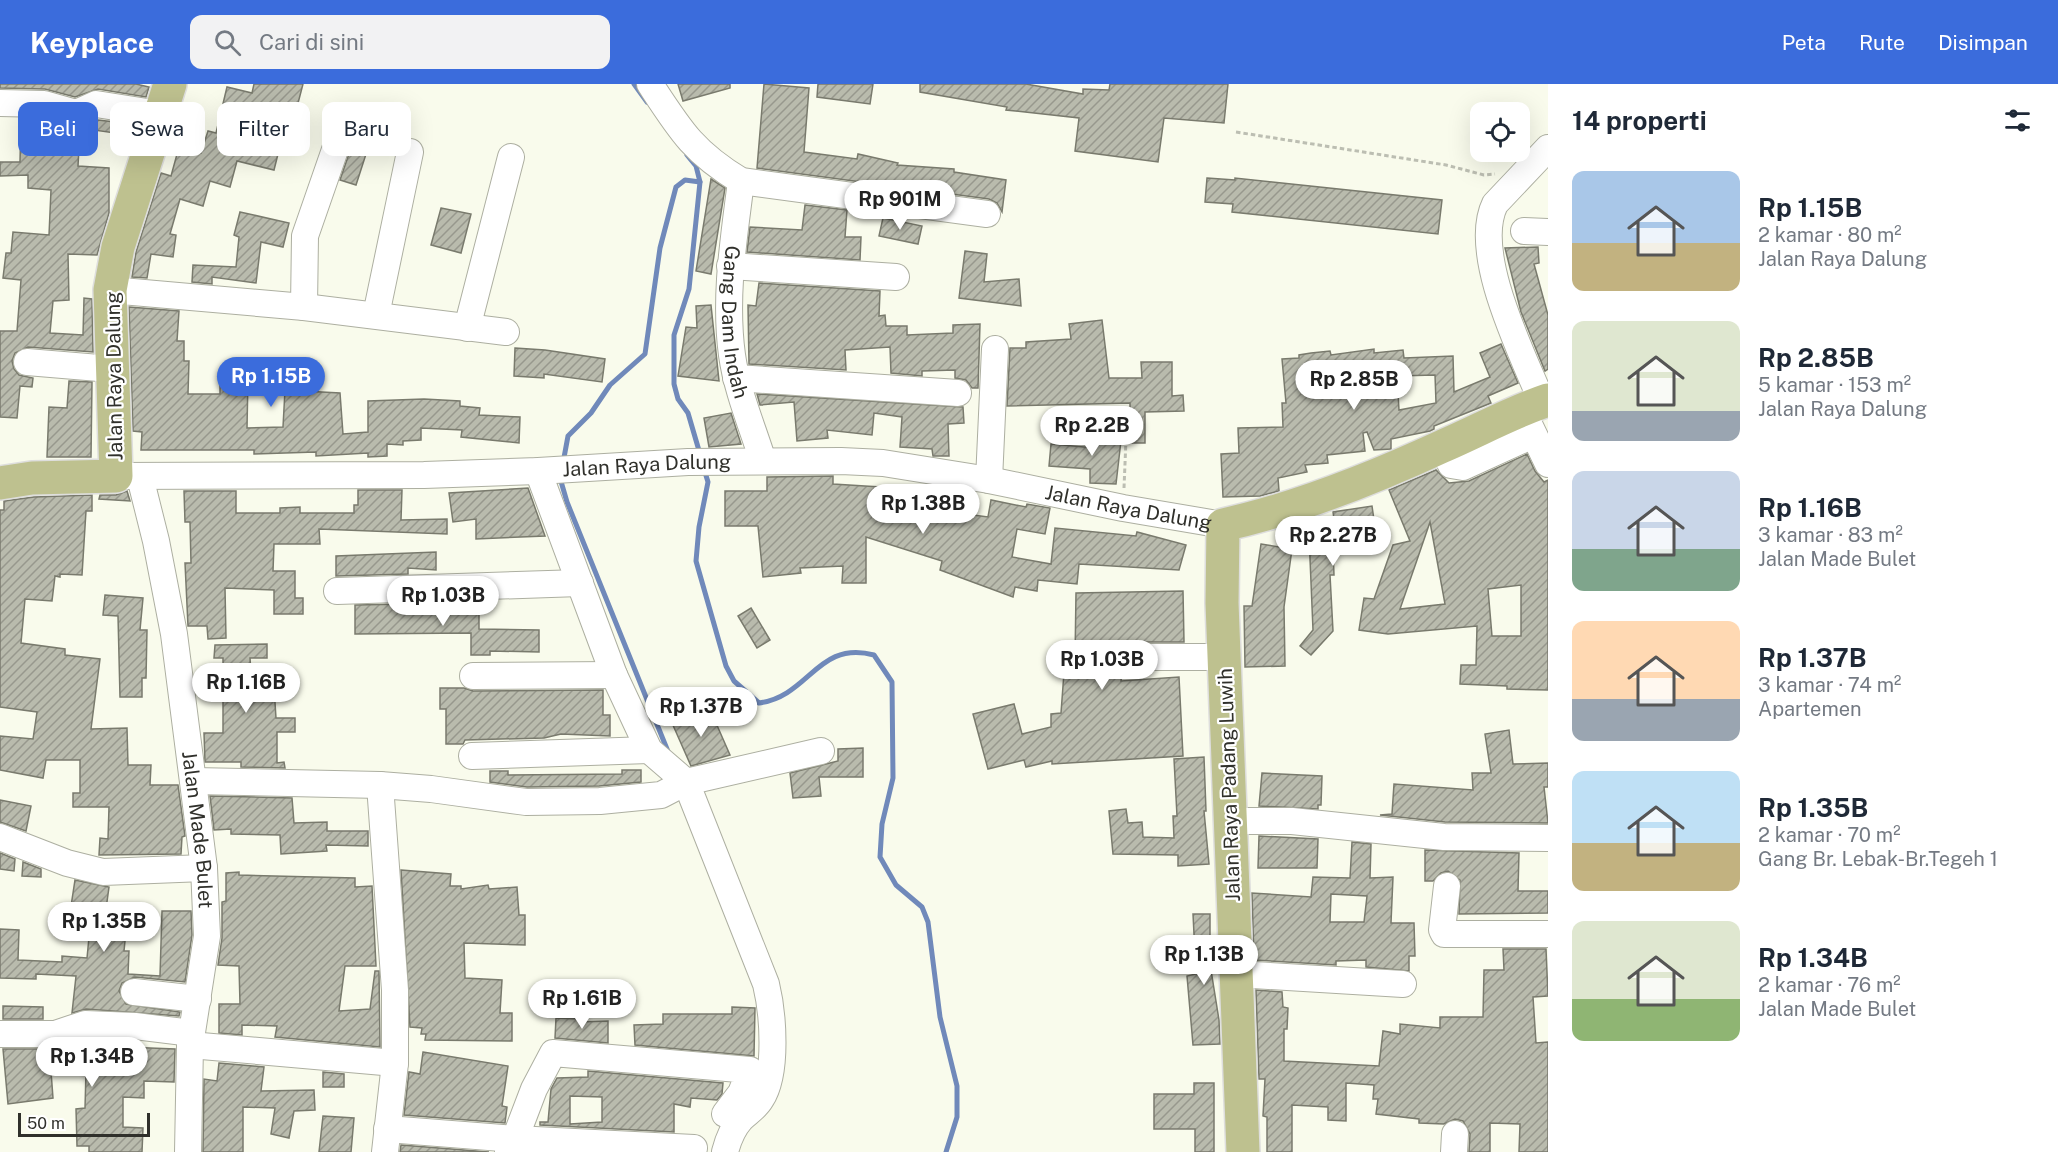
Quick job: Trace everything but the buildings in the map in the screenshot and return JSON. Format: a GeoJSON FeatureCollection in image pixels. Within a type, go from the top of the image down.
{"type":"FeatureCollection","features":[{"type":"Feature","properties":{"kind":"main road","name":"Jalan Raya Dalung"},"geometry":{"type":"LineString","coordinates":[[163,102],[170,84]]}},
{"type":"Feature","properties":{"kind":"main road","name":"Jalan Raya Dalung"},"geometry":{"type":"LineString","coordinates":[[128,476],[111,369],[110,290],[118,247],[146,156]]}},
{"type":"Feature","properties":{"kind":"main road","name":"Jalan Raya Dalung"},"geometry":{"type":"LineString","coordinates":[[1223,525],[1318,496],[1536,411]]}},
{"type":"Feature","properties":{"kind":"main road"},"geometry":{"type":"LineString","coordinates":[[0,483],[32,478],[128,476]]}},
{"type":"Feature","properties":{"kind":"main road","name":"Jalan Raya Padang Luwih"},"geometry":{"type":"LineString","coordinates":[[1223,525],[1224,657],[1243,1152]]}},
{"type":"Feature","properties":{"kind":"street"},"geometry":{"type":"LineString","coordinates":[[650,84],[691,144],[715,165],[741,181],[987,214]]}},
{"type":"Feature","properties":{"kind":"street"},"geometry":{"type":"LineString","coordinates":[[0,103],[44,104],[76,113],[96,104],[110,106]]}},
{"type":"Feature","properties":{"kind":"street"},"geometry":{"type":"LineString","coordinates":[[1548,148],[1495,204],[1489,216],[1488,241],[1493,274],[1536,411],[1548,464]]}},
{"type":"Feature","properties":{"kind":"street"},"geometry":{"type":"LineString","coordinates":[[304,307],[305,236],[333,156]]}},
{"type":"Feature","properties":{"kind":"street"},"geometry":{"type":"LineString","coordinates":[[376,315],[409,156]]}},
{"type":"Feature","properties":{"kind":"street"},"geometry":{"type":"LineString","coordinates":[[467,328],[511,157]]}},
{"type":"Feature","properties":{"kind":"street","name":"Gang Dam Indah"},"geometry":{"type":"LineString","coordinates":[[741,181],[730,266],[729,321],[736,378],[763,460]]}},
{"type":"Feature","properties":{"kind":"street"},"geometry":{"type":"LineString","coordinates":[[730,266],[896,277]]}},
{"type":"Feature","properties":{"kind":"street"},"geometry":{"type":"LineString","coordinates":[[110,290],[304,307],[506,332]]}},
{"type":"Feature","properties":{"kind":"street"},"geometry":{"type":"LineString","coordinates":[[988,480],[995,349]]}},
{"type":"Feature","properties":{"kind":"street"},"geometry":{"type":"LineString","coordinates":[[27,363],[111,369]]}},
{"type":"Feature","properties":{"kind":"street"},"geometry":{"type":"LineString","coordinates":[[736,378],[958,393]]}},
{"type":"Feature","properties":{"kind":"street","name":"Jalan Raya Dalung"},"geometry":{"type":"LineString","coordinates":[[128,476],[538,471],[763,460],[883,463],[988,480],[1123,508],[1223,525]]}},
{"type":"Feature","properties":{"kind":"street"},"geometry":{"type":"LineString","coordinates":[[538,471],[614,675],[649,750],[686,782],[766,984],[771,1009],[771,1052],[765,1090],[755,1107],[734,1128],[724,1152]]}},
{"type":"Feature","properties":{"kind":"street","name":"Jalan Made Bulet"},"geometry":{"type":"LineString","coordinates":[[128,476],[156,541],[174,634],[204,868],[207,936],[191,1039],[188,1152]]}},
{"type":"Feature","properties":{"kind":"street"},"geometry":{"type":"LineString","coordinates":[[337,591],[580,583]]}},
{"type":"Feature","properties":{"kind":"street"},"geometry":{"type":"LineString","coordinates":[[1130,657],[1224,657]]}},
{"type":"Feature","properties":{"kind":"street"},"geometry":{"type":"LineString","coordinates":[[473,676],[614,675]]}},
{"type":"Feature","properties":{"kind":"street"},"geometry":{"type":"LineString","coordinates":[[472,756],[649,750]]}},
{"type":"Feature","properties":{"kind":"street"},"geometry":{"type":"LineString","coordinates":[[194,781],[380,785],[431,789],[526,802],[640,798],[661,795],[686,782],[821,751]]}},
{"type":"Feature","properties":{"kind":"street"},"geometry":{"type":"LineString","coordinates":[[380,785],[394,979],[395,1063],[386,1141],[694,1148]]}},
{"type":"Feature","properties":{"kind":"street"},"geometry":{"type":"LineString","coordinates":[[1230,821],[1292,821],[1444,837],[1548,838]]}},
{"type":"Feature","properties":{"kind":"street"},"geometry":{"type":"LineString","coordinates":[[0,837],[68,863],[103,872],[204,868]]}},
{"type":"Feature","properties":{"kind":"street"},"geometry":{"type":"LineString","coordinates":[[1446,886],[1442,930],[1444,934],[1548,934]]}},
{"type":"Feature","properties":{"kind":"street"},"geometry":{"type":"LineString","coordinates":[[1237,974],[1403,984]]}},
{"type":"Feature","properties":{"kind":"street"},"geometry":{"type":"LineString","coordinates":[[134,992],[198,999]]}},
{"type":"Feature","properties":{"kind":"street"},"geometry":{"type":"LineString","coordinates":[[0,1034],[55,1034],[85,1024],[135,1026],[191,1039],[395,1063]]}},
{"type":"Feature","properties":{"kind":"street"},"geometry":{"type":"LineString","coordinates":[[511,1145],[534,1089],[553,1053],[750,1070],[741,1093],[725,1114]]}},
{"type":"Feature","properties":{"kind":"path"},"geometry":{"type":"LineString","coordinates":[[1236,132],[1446,165],[1484,175],[1529,170]]}},
{"type":"Feature","properties":{"kind":"path"},"geometry":{"type":"LineString","coordinates":[[1123,508],[1127,415]]}},
{"type":"Feature","properties":{"kind":"waterway"},"geometry":{"type":"LineString","coordinates":[[634,84],[647,102]]}},
{"type":"Feature","properties":{"kind":"waterway"},"geometry":{"type":"LineString","coordinates":[[687,155],[696,166],[700,182],[689,289],[674,335],[674,384],[678,399],[688,413],[700,454]]}},
{"type":"Feature","properties":{"kind":"waterway"},"geometry":{"type":"LineString","coordinates":[[563,463],[568,436],[591,413],[610,385],[645,354],[660,248],[676,187],[685,180],[700,182]]}},
{"type":"Feature","properties":{"kind":"waterway"},"geometry":{"type":"LineString","coordinates":[[704,469],[708,482],[699,527],[696,561],[726,666],[734,681],[759,703],[776,698],[790,690],[826,662],[839,655],[855,652],[874,655],[892,682],[893,778],[882,824],[880,857],[896,885],[922,907],[928,922],[940,1017],[957,1086],[957,1117],[946,1152]]}},
{"type":"Feature","properties":{"kind":"waterway"},"geometry":{"type":"LineString","coordinates":[[560,478],[567,502],[669,754]]}}]}
